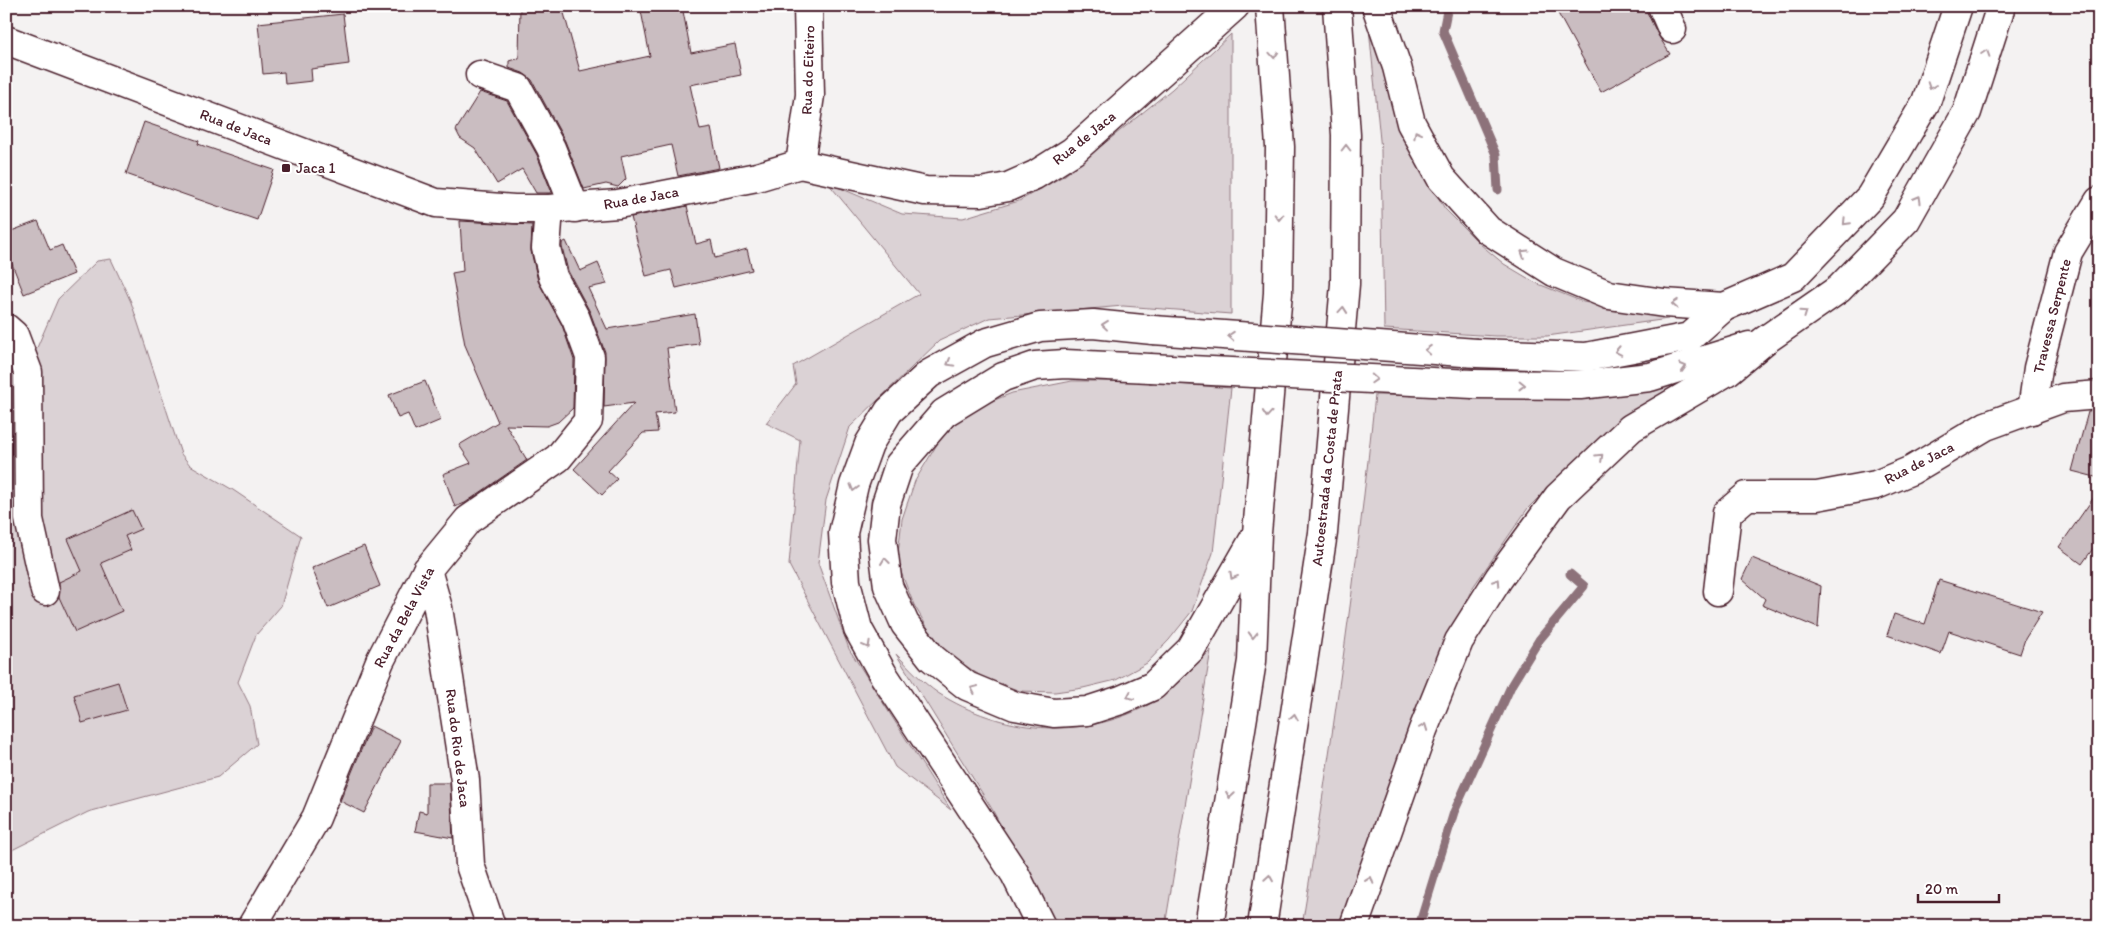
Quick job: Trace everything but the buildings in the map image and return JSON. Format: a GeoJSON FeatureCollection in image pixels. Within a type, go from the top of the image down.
{"type":"FeatureCollection","features":[{"type":"Feature","properties":{"kind":"main road","name":"Rua do Eiteiro"},"geometry":{"type":"LineString","coordinates":[[800,164],[810,94],[808,6]]}},
{"type":"Feature","properties":{"kind":"main road","name":"Rua de Jaca"},"geometry":{"type":"LineString","coordinates":[[6,40],[436,203],[514,209],[562,208],[618,204],[757,177],[800,164],[925,191],[981,192],[1008,186],[1035,175],[1073,151],[1235,6]]}},
{"type":"Feature","properties":{"kind":"main road"},"geometry":{"type":"LineString","coordinates":[[1209,926],[1252,660],[1257,533],[1278,293],[1280,147],[1270,6]]}},
{"type":"Feature","properties":{"kind":"main road","name":"Autoestrada da Costa de Prata"},"geometry":{"type":"LineString","coordinates":[[1262,926],[1322,533],[1345,284],[1346,135],[1338,6]]}},
{"type":"Feature","properties":{"kind":"main road"},"geometry":{"type":"LineString","coordinates":[[1376,6],[1397,68],[1411,123],[1441,178],[1488,230],[1554,272],[1608,296],[1664,303],[1724,307]]}},
{"type":"Feature","properties":{"kind":"main road"},"geometry":{"type":"LineString","coordinates":[[1040,926],[1015,874],[883,674],[858,629],[846,582],[843,533],[854,485],[869,444],[889,412],[929,374],[985,343],[1040,327],[1093,324],[1477,354],[1586,357],[1690,337],[1724,307],[1793,277],[1870,197],[1926,102],[1958,6]]}},
{"type":"Feature","properties":{"kind":"main road"},"geometry":{"type":"LineString","coordinates":[[1354,926],[1423,730],[1459,641],[1499,578],[1558,497],[1631,428],[1728,371],[1764,341],[1840,289],[1906,220],[1967,112],[2002,6]]}},
{"type":"Feature","properties":{"kind":"main road"},"geometry":{"type":"LineString","coordinates":[[480,75],[518,88],[551,148],[562,208]]}},
{"type":"Feature","properties":{"kind":"main road","name":"Travessa Serpente"},"geometry":{"type":"LineString","coordinates":[[2032,410],[2038,368],[2068,252],[2099,201]]}},
{"type":"Feature","properties":{"kind":"main road","name":"Rua da Bela Vista"},"geometry":{"type":"LineString","coordinates":[[253,925],[316,818],[380,660],[427,570],[468,520],[558,458],[588,421],[590,357],[576,319],[553,277],[546,248],[562,208]]}},
{"type":"Feature","properties":{"kind":"main road"},"geometry":{"type":"LineString","coordinates":[[6,328],[14,336],[28,372],[29,519],[45,591]]}},
{"type":"Feature","properties":{"kind":"main road"},"geometry":{"type":"LineString","coordinates":[[1257,533],[1191,650],[1153,686],[1121,700],[1087,711],[1054,713],[1015,706],[967,686],[932,658],[904,624],[888,586],[882,539],[886,504],[899,465],[944,413],[1003,377],[1035,366],[1065,364],[1473,384],[1580,386],[1650,377],[1764,341]]}},
{"type":"Feature","properties":{"kind":"main road","name":"Rua de Jaca"},"geometry":{"type":"LineString","coordinates":[[1718,592],[1727,513],[1747,496],[1817,496],[1876,485],[1912,470],[1986,426],[2063,398],[2099,395]]}},
{"type":"Feature","properties":{"kind":"main road","name":"Rua do Rio de Jaca"},"geometry":{"type":"LineString","coordinates":[[427,570],[438,608],[465,780],[470,865],[491,926]]}},
{"type":"Feature","properties":{"kind":"shaded area"},"geometry":{"type":"Polygon","coordinates":[[[1369,28],[1410,149],[1445,209],[1480,244],[1504,264],[1536,283],[1583,302],[1635,311],[1665,311],[1668,319],[1547,336],[1495,336],[1384,329],[1381,150],[1369,28]]]}},
{"type":"Feature","properties":{"kind":"shaded area"},"geometry":{"type":"Polygon","coordinates":[[[1231,34],[1231,314],[1123,306],[989,318],[939,341],[850,427],[826,500],[818,563],[849,649],[951,810],[895,767],[789,565],[800,440],[766,423],[796,384],[793,366],[919,294],[828,183],[902,214],[963,218],[1019,201],[1065,175],[1172,89],[1231,34]]]}},
{"type":"Feature","properties":{"kind":"shaded area"},"geometry":{"type":"Polygon","coordinates":[[[111,259],[131,302],[181,454],[190,465],[233,490],[301,536],[281,606],[256,635],[238,682],[250,706],[257,744],[218,777],[88,812],[6,853],[6,368],[36,350],[58,299],[97,261],[111,259]]]}},
{"type":"Feature","properties":{"kind":"shaded area"},"geometry":{"type":"Polygon","coordinates":[[[1689,376],[1565,471],[1528,508],[1473,587],[1432,668],[1340,926],[1302,926],[1343,661],[1375,395],[1556,398],[1689,376]]]}},
{"type":"Feature","properties":{"kind":"shaded area"},"geometry":{"type":"Polygon","coordinates":[[[1072,381],[1135,381],[1231,388],[1213,553],[1192,611],[1169,640],[1147,663],[1116,680],[1083,688],[1055,692],[1020,691],[982,677],[939,647],[914,605],[897,562],[902,519],[915,481],[942,436],[970,410],[1012,393],[1072,381]]]}},
{"type":"Feature","properties":{"kind":"shaded area"},"geometry":{"type":"Polygon","coordinates":[[[1211,650],[1165,926],[1053,926],[992,809],[896,654],[932,689],[962,706],[988,717],[1014,724],[1041,728],[1069,728],[1096,724],[1148,705],[1173,687],[1211,650]]]}},
{"type":"Feature","properties":{"kind":"waterway"},"geometry":{"type":"LineString","coordinates":[[1448,6],[1443,31],[1496,155],[1498,190]]}},
{"type":"Feature","properties":{"kind":"waterway"},"geometry":{"type":"LineString","coordinates":[[1419,926],[1454,812],[1512,684],[1539,640],[1584,586],[1570,574]]}},
{"type":"Feature","properties":{"kind":"place","name":"Jaca 1"},"geometry":{"type":"Point","coordinates":[286,168]}}]}
